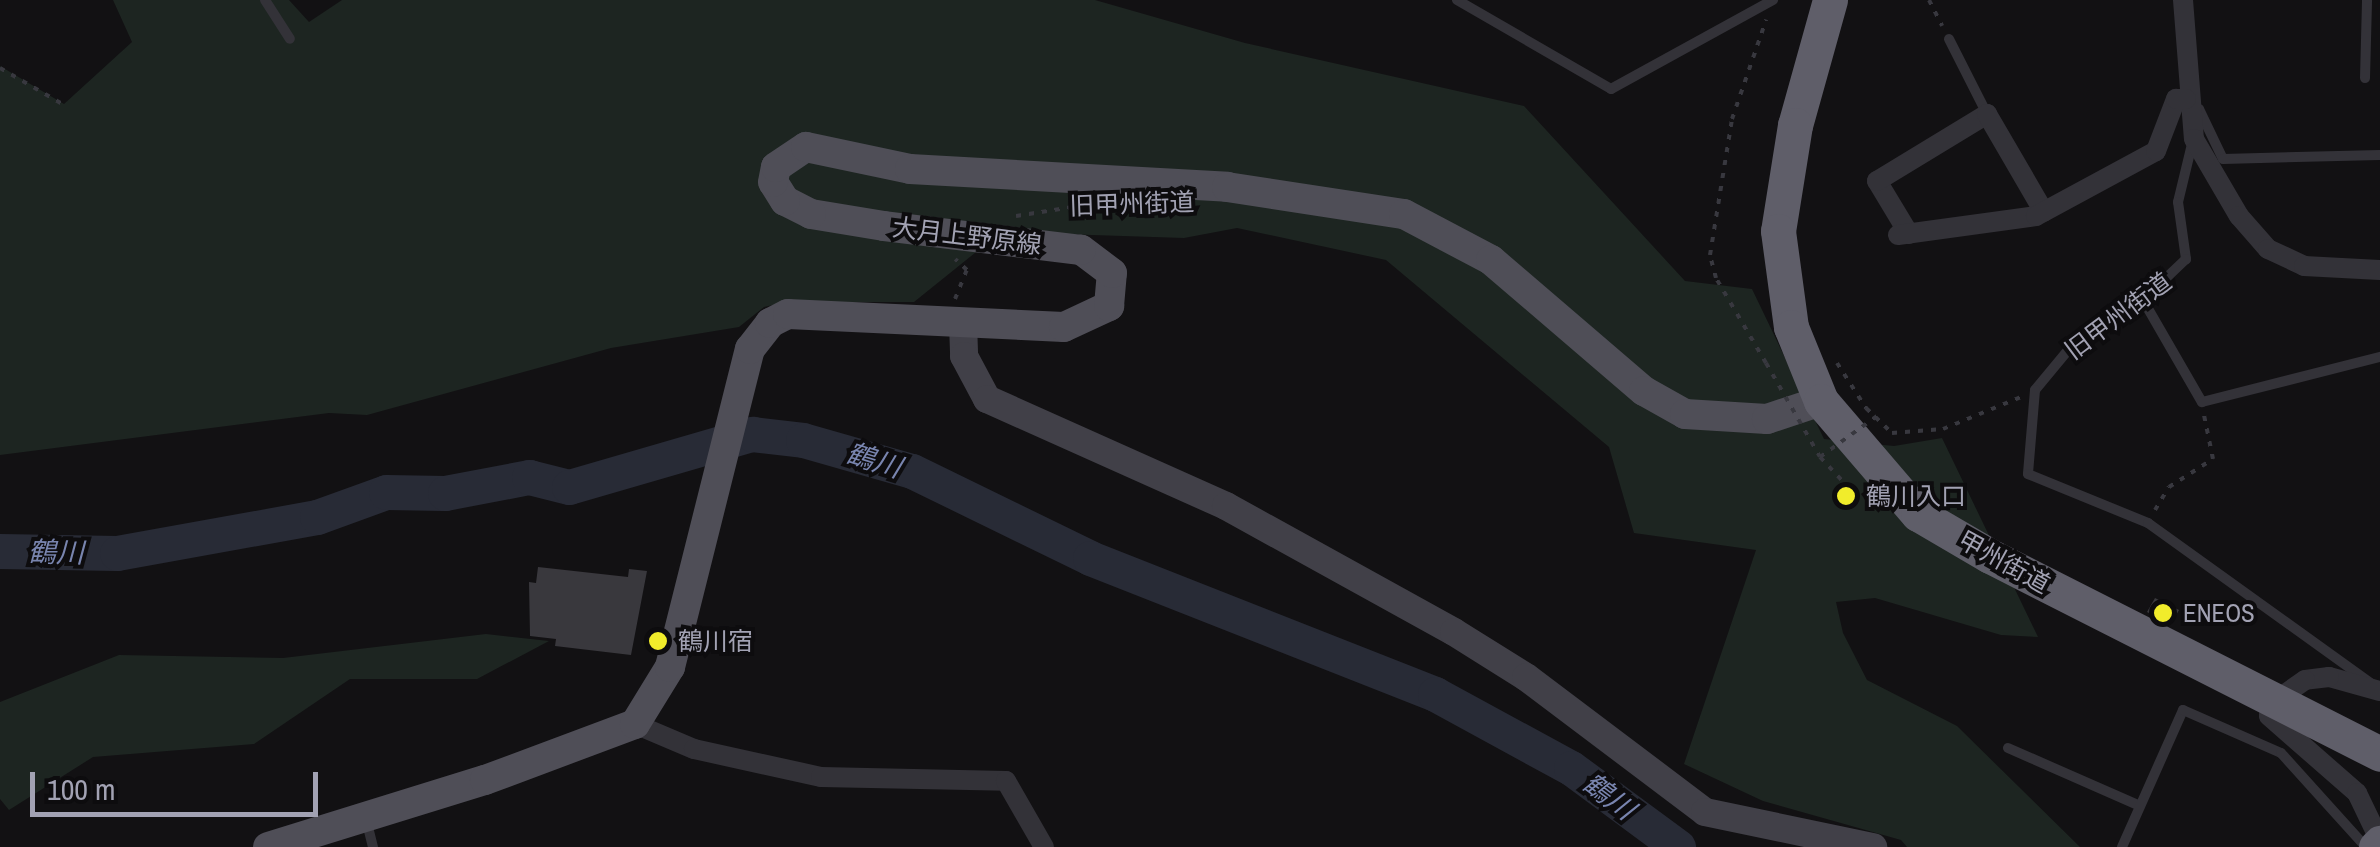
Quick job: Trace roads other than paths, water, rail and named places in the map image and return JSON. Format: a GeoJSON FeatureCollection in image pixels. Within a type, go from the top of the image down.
{"type":"FeatureCollection","features":[{"type":"Feature","properties":{"kind":"highway","name":"甲州街道"},"geometry":{"type":"LineString","coordinates":[[1830,0],[1795,125],[1778,232],[1790,327],[1820,400],[1918,514],[1990,556],[2380,754]]}},
{"type":"Feature","properties":{"kind":"main road","name":"大月上野原線"},"geometry":{"type":"LineString","coordinates":[[635,724],[670,667],[696,551],[750,349],[770,323],[788,314],[1064,327],[1090,320],[1110,306],[1112,273],[1081,250],[811,214],[785,201],[773,182],[786,155],[820,148],[910,169],[1227,187],[1404,214],[1491,260],[1644,392],[1675,409],[1767,419],[1820,400]]}},
{"type":"Feature","properties":{"kind":"main road"},"geometry":{"type":"LineString","coordinates":[[268,847],[370,832],[609,738],[635,724]]}},
{"type":"Feature","properties":{"kind":"street","name":"旧甲州街道"},"geometry":{"type":"LineString","coordinates":[[2182,0],[2186,98],[2194,139]]}},
{"type":"Feature","properties":{"kind":"street"},"geometry":{"type":"LineString","coordinates":[[2044,212],[1987,114],[1877,181],[1903,235],[2044,212],[2156,151],[2176,99],[2186,98]]}},
{"type":"Feature","properties":{"kind":"street"},"geometry":{"type":"LineString","coordinates":[[2194,139],[2239,216],[2268,249],[2304,266],[2380,270]]}},
{"type":"Feature","properties":{"kind":"street"},"geometry":{"type":"LineString","coordinates":[[954,322],[964,356],[987,399],[1226,506],[1454,632],[1526,677],[1705,812],[1874,847]]}},
{"type":"Feature","properties":{"kind":"street"},"geometry":{"type":"LineString","coordinates":[[2379,691],[2317,677],[2276,700],[2269,716],[2278,728],[2318,755],[2357,792],[2379,844]]}},
{"type":"Feature","properties":{"kind":"street"},"geometry":{"type":"LineString","coordinates":[[635,724],[694,749],[822,777],[1006,781],[1044,847]]}},
{"type":"Feature","properties":{"kind":"lane"},"geometry":{"type":"LineString","coordinates":[[265,0],[290,39]]}},
{"type":"Feature","properties":{"kind":"lane"},"geometry":{"type":"LineString","coordinates":[[1457,0],[1610,89],[1773,1]]}},
{"type":"Feature","properties":{"kind":"lane"},"geometry":{"type":"LineString","coordinates":[[2364,78],[2367,0]]}},
{"type":"Feature","properties":{"kind":"lane"},"geometry":{"type":"LineString","coordinates":[[1949,39],[1987,114]]}},
{"type":"Feature","properties":{"kind":"lane"},"geometry":{"type":"LineString","coordinates":[[2366,40],[2380,40]]}},
{"type":"Feature","properties":{"kind":"lane"},"geometry":{"type":"LineString","coordinates":[[2194,139],[2199,109],[2223,159],[2380,155]]}},
{"type":"Feature","properties":{"kind":"lane","name":"旧甲州街道"},"geometry":{"type":"LineString","coordinates":[[2194,139],[2178,202],[2186,259],[2144,300],[2074,343],[2035,390],[2028,474],[2148,523],[2379,691]]}},
{"type":"Feature","properties":{"kind":"lane"},"geometry":{"type":"LineString","coordinates":[[2144,300],[2202,402],[2380,357]]}},
{"type":"Feature","properties":{"kind":"lane"},"geometry":{"type":"LineString","coordinates":[[2122,847],[2183,710],[2280,753],[2366,847]]}},
{"type":"Feature","properties":{"kind":"lane"},"geometry":{"type":"LineString","coordinates":[[2008,748],[2140,806]]}},
{"type":"Feature","properties":{"kind":"waterway","name":"鶴川"},"geometry":{"type":"LineString","coordinates":[[0,551],[117,553],[317,517],[386,492],[445,493],[529,477],[569,487],[752,434],[803,440],[912,471],[1090,558],[1435,694],[1571,768],[1678,847]]}},
{"type":"Feature","properties":{"kind":"place","name":"鶴川入口"},"geometry":{"type":"Point","coordinates":[1846,496]}},
{"type":"Feature","properties":{"kind":"place","name":"ENEOS"},"geometry":{"type":"Point","coordinates":[2163,613]}},
{"type":"Feature","properties":{"kind":"place","name":"鶴川宿"},"geometry":{"type":"Point","coordinates":[658,641]}}]}
